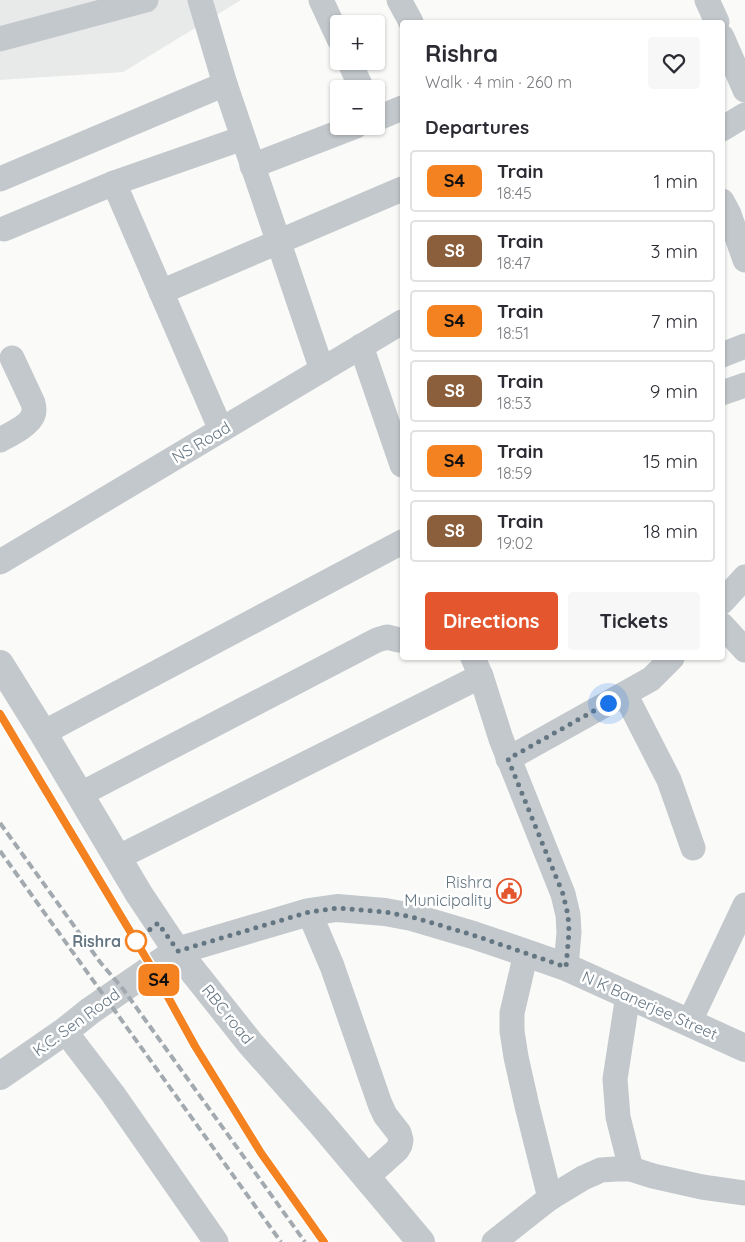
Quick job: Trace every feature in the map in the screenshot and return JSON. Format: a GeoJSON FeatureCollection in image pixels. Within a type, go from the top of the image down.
{"type":"FeatureCollection","features":[{"type":"Feature","properties":{"kind":"street"},"geometry":{"type":"LineString","coordinates":[[0,38],[146,0]]}},
{"type":"Feature","properties":{"kind":"street"},"geometry":{"type":"LineString","coordinates":[[200,0],[252,166],[322,370]]}},
{"type":"Feature","properties":{"kind":"street"},"geometry":{"type":"LineString","coordinates":[[321,0],[330,20]]}},
{"type":"Feature","properties":{"kind":"street"},"geometry":{"type":"LineString","coordinates":[[399,0],[410,20]]}},
{"type":"Feature","properties":{"kind":"street"},"geometry":{"type":"LineString","coordinates":[[707,0],[715,20]]}},
{"type":"Feature","properties":{"kind":"street"},"geometry":{"type":"LineString","coordinates":[[725,43],[745,90]]}},
{"type":"Feature","properties":{"kind":"street"},"geometry":{"type":"LineString","coordinates":[[0,179],[225,84]]}},
{"type":"Feature","properties":{"kind":"street"},"geometry":{"type":"LineString","coordinates":[[385,115],[400,109]]}},
{"type":"Feature","properties":{"kind":"street"},"geometry":{"type":"LineString","coordinates":[[725,127],[745,116]]}},
{"type":"Feature","properties":{"kind":"street"},"geometry":{"type":"LineString","coordinates":[[252,166],[333,135]]}},
{"type":"Feature","properties":{"kind":"street"},"geometry":{"type":"LineString","coordinates":[[4,229],[114,183],[243,138]]}},
{"type":"Feature","properties":{"kind":"street"},"geometry":{"type":"LineString","coordinates":[[114,183],[221,430]]}},
{"type":"Feature","properties":{"kind":"street"},"geometry":{"type":"LineString","coordinates":[[161,292],[400,190]]}},
{"type":"Feature","properties":{"kind":"street"},"geometry":{"type":"LineString","coordinates":[[725,208],[745,260]]}},
{"type":"Feature","properties":{"kind":"street","name":"NS Road"},"geometry":{"type":"LineString","coordinates":[[0,562],[400,323]]}},
{"type":"Feature","properties":{"kind":"street"},"geometry":{"type":"LineString","coordinates":[[361,346],[400,459]]}},
{"type":"Feature","properties":{"kind":"street"},"geometry":{"type":"LineString","coordinates":[[725,354],[745,346]]}},
{"type":"Feature","properties":{"kind":"street"},"geometry":{"type":"LineString","coordinates":[[0,440],[33,418],[33,403],[12,358]]}},
{"type":"Feature","properties":{"kind":"street"},"geometry":{"type":"LineString","coordinates":[[725,392],[745,384]]}},
{"type":"Feature","properties":{"kind":"street"},"geometry":{"type":"LineString","coordinates":[[43,733],[400,543]]}},
{"type":"Feature","properties":{"kind":"street"},"geometry":{"type":"LineString","coordinates":[[725,599],[745,577]]}},
{"type":"Feature","properties":{"kind":"street"},"geometry":{"type":"LineString","coordinates":[[725,628],[745,650]]}},
{"type":"Feature","properties":{"kind":"street"},"geometry":{"type":"LineString","coordinates":[[80,795],[377,640],[387,637],[400,640]]}},
{"type":"Feature","properties":{"kind":"street"},"geometry":{"type":"LineString","coordinates":[[508,759],[651,679],[670,660]]}},
{"type":"Feature","properties":{"kind":"street","name":"RBC road"},"geometry":{"type":"LineString","coordinates":[[0,664],[139,894],[178,951],[250,1043],[421,1242]]}},
{"type":"Feature","properties":{"kind":"street"},"geometry":{"type":"LineString","coordinates":[[117,858],[477,667],[508,759],[563,894],[568,915],[569,932],[566,967]]}},
{"type":"Feature","properties":{"kind":"street"},"geometry":{"type":"LineString","coordinates":[[625,694],[669,780],[693,848]]}},
{"type":"Feature","properties":{"kind":"street"},"geometry":{"type":"LineString","coordinates":[[689,1023],[745,905]]}},
{"type":"Feature","properties":{"kind":"street","name":"N K Banerjee Street"},"geometry":{"type":"LineString","coordinates":[[178,951],[309,912],[337,908],[385,912],[412,917],[473,935],[566,967],[745,1048]]}},
{"type":"Feature","properties":{"kind":"street"},"geometry":{"type":"LineString","coordinates":[[309,912],[332,966],[380,1104],[385,1115],[399,1133],[401,1140],[397,1150],[367,1177]]}},
{"type":"Feature","properties":{"kind":"street","name":"K.C. Sen Road"},"geometry":{"type":"LineString","coordinates":[[0,1076],[178,951]]}},
{"type":"Feature","properties":{"kind":"street"},"geometry":{"type":"LineString","coordinates":[[526,954],[512,1013],[512,1031],[527,1106],[550,1198]]}},
{"type":"Feature","properties":{"kind":"street"},"geometry":{"type":"LineString","coordinates":[[628,995],[615,1079],[618,1117],[631,1169]]}},
{"type":"Feature","properties":{"kind":"street"},"geometry":{"type":"LineString","coordinates":[[65,1031],[118,1102],[216,1242]]}},
{"type":"Feature","properties":{"kind":"street"},"geometry":{"type":"LineString","coordinates":[[494,1242],[550,1198],[583,1178],[601,1170],[631,1169],[702,1187],[745,1193]]}},
{"type":"Feature","properties":{"kind":"shaded area"},"geometry":{"type":"Polygon","coordinates":[[[0,0],[241,0],[123,72],[0,80],[0,0]]]}},
{"type":"Feature","properties":{"kind":"railway"},"geometry":{"type":"LineString","coordinates":[[0,714],[152,968],[195,1046],[261,1153],[324,1242]]}},
{"type":"Feature","properties":{"kind":"railway"},"geometry":{"type":"LineString","coordinates":[[0,823],[100,962],[123,989],[305,1242]]}},
{"type":"Feature","properties":{"kind":"railway"},"geometry":{"type":"LineString","coordinates":[[0,851],[281,1242]]}},
{"type":"Feature","properties":{"kind":"train","name":"S4"},"geometry":{"type":"LineString","coordinates":[[0,714],[152,968],[195,1046],[261,1153],[324,1242]]}},
{"type":"Feature","properties":{"kind":"place","name":"Rishra Municipality"},"geometry":{"type":"Point","coordinates":[509,891]}},
{"type":"Feature","properties":{"kind":"place","name":"Rishra"},"geometry":{"type":"Point","coordinates":[136,941]}},
{"type":"Feature","properties":{"kind":"route"},"geometry":{"type":"LineString","coordinates":[[136,941],[158,923],[178,951],[309,912],[337,908],[385,912],[412,917],[473,935],[566,967],[569,932],[568,915],[563,894],[508,759],[608,703]]}}]}
